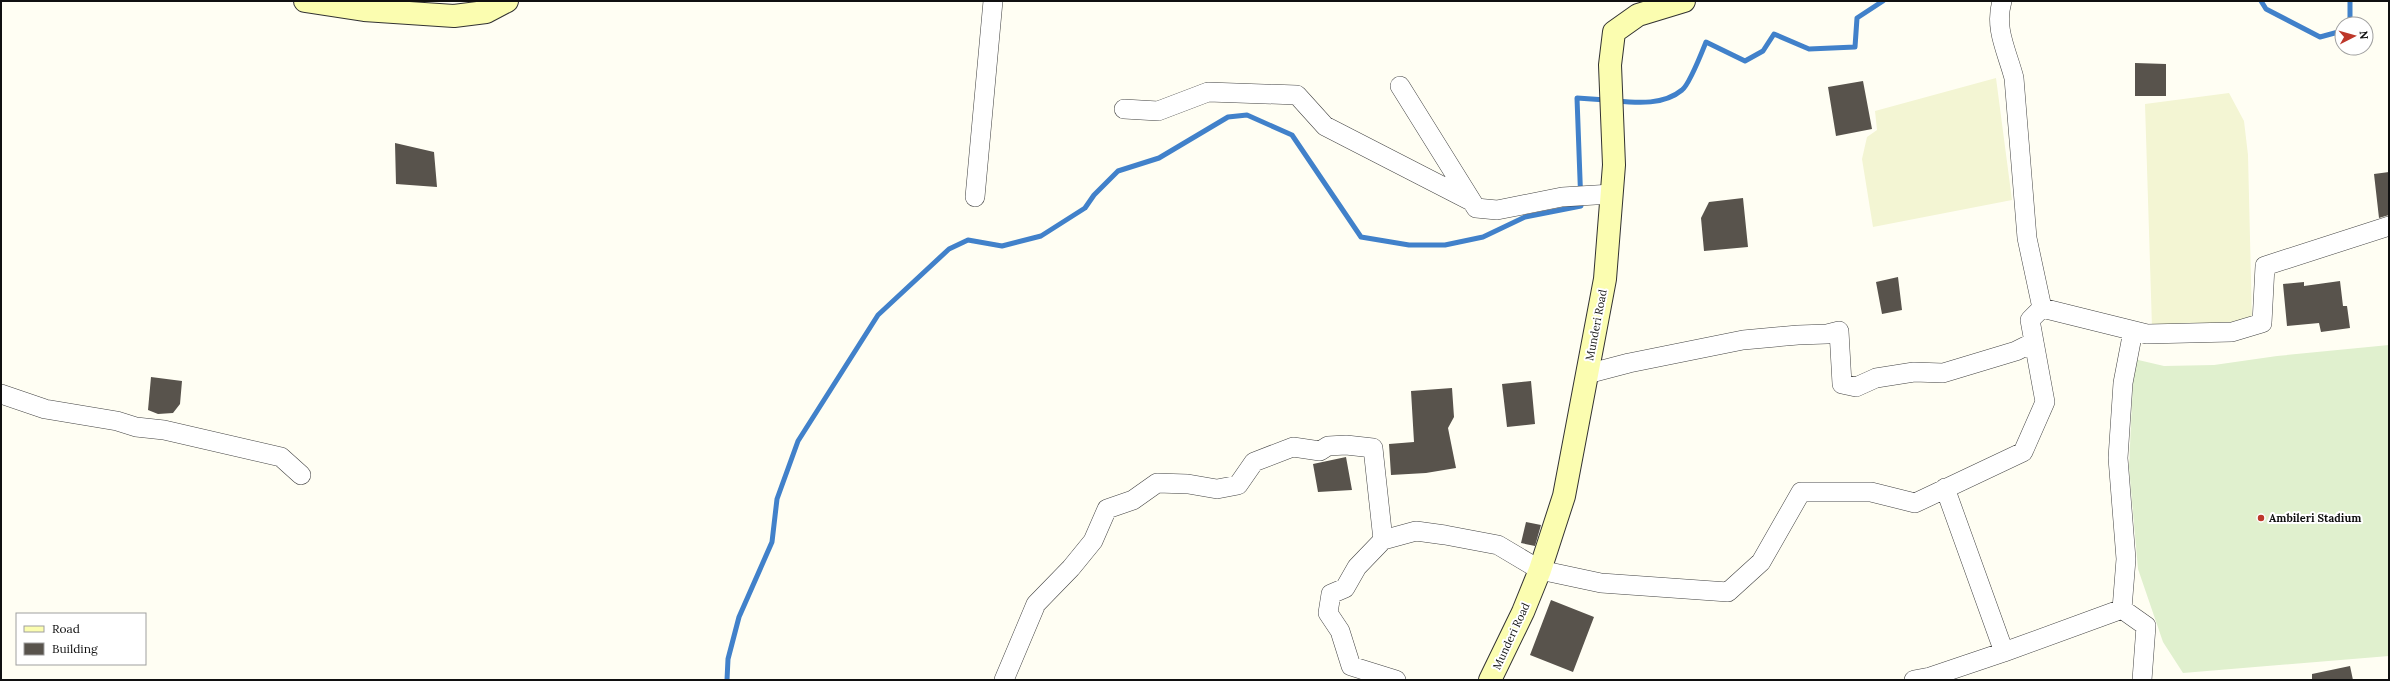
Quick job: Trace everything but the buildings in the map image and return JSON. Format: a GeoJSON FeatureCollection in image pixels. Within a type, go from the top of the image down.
{"type":"FeatureCollection","features":[{"type":"Feature","properties":{"kind":"main road"},"geometry":{"type":"LineString","coordinates":[[305,1],[364,10],[454,16],[486,12],[507,1]]}},
{"type":"Feature","properties":{"kind":"main road","name":"Munderi Road"},"geometry":{"type":"LineString","coordinates":[[1490,680],[1523,612],[1540,570],[1564,496],[1605,279],[1602,195],[1614,165],[1610,65],[1614,32],[1638,15],[1684,1]]}},
{"type":"Feature","properties":{"kind":"street"},"geometry":{"type":"LineString","coordinates":[[975,197],[993,1]]}},
{"type":"Feature","properties":{"kind":"street"},"geometry":{"type":"LineString","coordinates":[[2002,1],[2000,37],[2008,56],[2014,78],[2027,238],[2042,308]]}},
{"type":"Feature","properties":{"kind":"street"},"geometry":{"type":"LineString","coordinates":[[1400,86],[1476,208],[1497,210],[1570,196],[1602,195]]}},
{"type":"Feature","properties":{"kind":"street"},"geometry":{"type":"LineString","coordinates":[[1124,109],[1158,111],[1208,92],[1297,95],[1325,126],[1471,201]]}},
{"type":"Feature","properties":{"kind":"street"},"geometry":{"type":"LineString","coordinates":[[2042,308],[2147,334],[2232,332],[2262,323],[2265,266],[2389,226]]}},
{"type":"Feature","properties":{"kind":"street"},"geometry":{"type":"LineString","coordinates":[[1396,680],[1351,666],[1340,631],[1328,613],[1331,594],[1345,588],[1356,567],[1383,540],[1416,531],[1445,534],[1498,545],[1540,570],[1601,584],[1728,592],[1761,562],[1801,492],[1870,492],[1915,503],[2024,452],[2045,402],[2030,320],[2042,308]]}},
{"type":"Feature","properties":{"kind":"street"},"geometry":{"type":"LineString","coordinates":[[1587,374],[1629,363],[1743,340],[1798,334],[1827,334],[1840,331],[1842,384],[1856,387],[1876,378],[1914,372],[1943,373],[2016,351],[2034,342]]}},
{"type":"Feature","properties":{"kind":"street"},"geometry":{"type":"LineString","coordinates":[[2122,609],[2126,559],[2118,458],[2122,383],[2133,331]]}},
{"type":"Feature","properties":{"kind":"street"},"geometry":{"type":"LineString","coordinates":[[1,394],[45,409],[110,420],[136,427],[164,430],[281,457],[301,475]]}},
{"type":"Feature","properties":{"kind":"street"},"geometry":{"type":"LineString","coordinates":[[1004,680],[1036,604],[1071,568],[1093,541],[1107,509],[1133,500],[1157,483],[1216,489],[1238,485],[1254,462],[1293,447],[1320,451],[1328,446],[1346,445],[1373,448],[1383,540]]}},
{"type":"Feature","properties":{"kind":"street"},"geometry":{"type":"LineString","coordinates":[[1946,488],[2004,652]]}},
{"type":"Feature","properties":{"kind":"street"},"geometry":{"type":"LineString","coordinates":[[1914,680],[1930,677],[2004,652],[2122,609]]}},
{"type":"Feature","properties":{"kind":"street"},"geometry":{"type":"LineString","coordinates":[[2122,609],[2146,626],[2142,680]]}},
{"type":"Feature","properties":{"kind":"green space"},"geometry":{"type":"Polygon","coordinates":[[[1996,78],[2012,200],[1873,227],[1862,159],[1867,137],[1877,130],[1875,111],[1996,78]]]}},
{"type":"Feature","properties":{"kind":"green space"},"geometry":{"type":"Polygon","coordinates":[[[2229,93],[2244,121],[2248,155],[2252,321],[2152,327],[2145,104],[2229,93]]]}},
{"type":"Feature","properties":{"kind":"green space","name":"Ambileri Stadium"},"geometry":{"type":"Polygon","coordinates":[[[2389,345],[2389,656],[2183,673],[2163,642],[2138,569],[2129,467],[2134,359],[2164,366],[2214,365],[2277,356],[2389,345]]]}},
{"type":"Feature","properties":{"kind":"waterway"},"geometry":{"type":"LineString","coordinates":[[1616,101],[1650,102],[1659,101],[1675,95],[1682,90],[1688,82],[1706,42],[1745,61],[1763,51],[1774,34],[1809,49],[1855,47],[1857,18],[1883,1]]}},
{"type":"Feature","properties":{"kind":"waterway"},"geometry":{"type":"LineString","coordinates":[[2261,1],[2266,9],[2320,37],[2334,33]]}},
{"type":"Feature","properties":{"kind":"waterway"},"geometry":{"type":"LineString","coordinates":[[2350,1],[2350,16]]}},
{"type":"Feature","properties":{"kind":"waterway"},"geometry":{"type":"LineString","coordinates":[[727,680],[728,659],[739,617],[772,542],[777,499],[798,441],[878,315],[949,249],[968,240],[1002,246],[1041,236],[1085,208],[1094,195],[1118,171],[1159,158],[1228,117],[1247,115],[1292,135],[1361,237],[1409,245],[1445,245],[1483,237],[1525,217],[1581,206],[1577,98],[1606,100]]}},
{"type":"Feature","properties":{"kind":"place","name":"Ambileri Stadium"},"geometry":{"type":"Point","coordinates":[2261,518]}}]}
